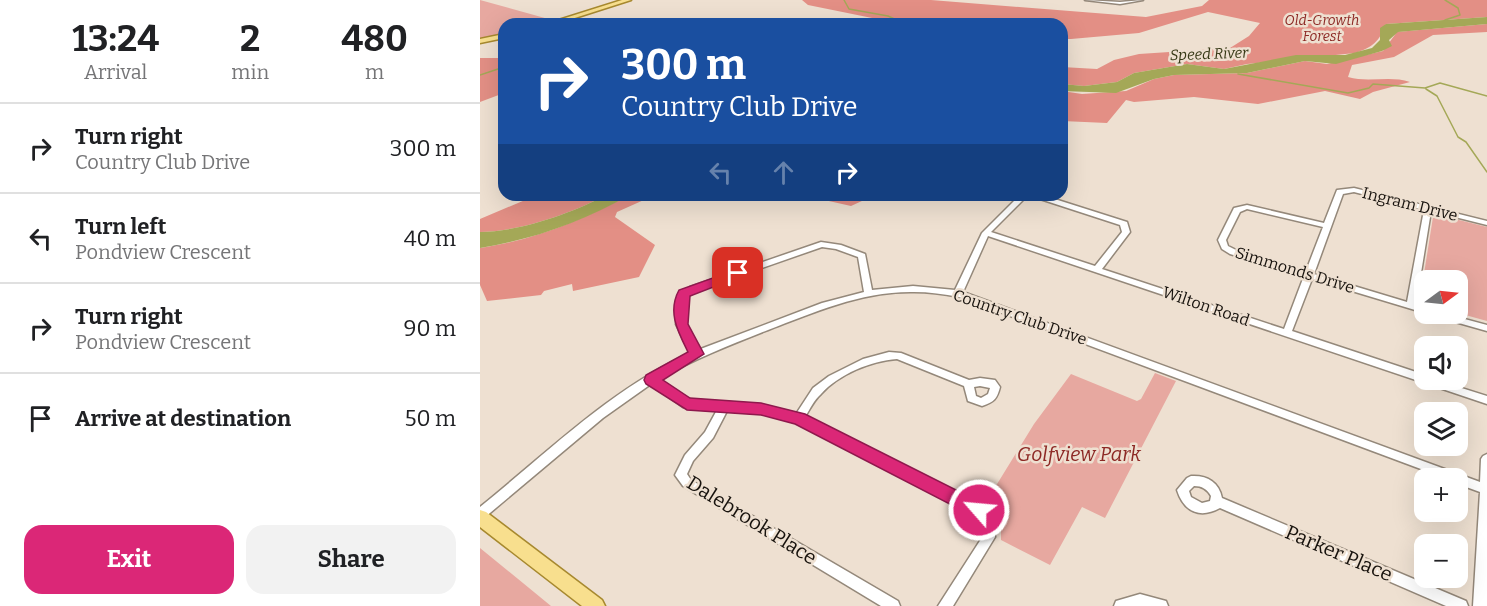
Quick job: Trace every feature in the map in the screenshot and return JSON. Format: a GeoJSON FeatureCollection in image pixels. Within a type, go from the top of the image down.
{"type":"FeatureCollection","features":[{"type":"Feature","properties":{"kind":"main road"},"geometry":{"type":"LineString","coordinates":[[569,18],[628,0]]}},
{"type":"Feature","properties":{"kind":"main road"},"geometry":{"type":"LineString","coordinates":[[480,42],[498,38]]}},
{"type":"Feature","properties":{"kind":"main road"},"geometry":{"type":"LineString","coordinates":[[480,516],[596,606]]}},
{"type":"Feature","properties":{"kind":"street"},"geometry":{"type":"LineString","coordinates":[[1087,0],[1120,3],[1141,0]]}},
{"type":"Feature","properties":{"kind":"street","name":"Ingram Drive"},"geometry":{"type":"LineString","coordinates":[[1287,333],[1339,193],[1345,190],[1487,223]]}},
{"type":"Feature","properties":{"kind":"street"},"geometry":{"type":"LineString","coordinates":[[958,293],[986,233],[1015,201]]}},
{"type":"Feature","properties":{"kind":"street"},"geometry":{"type":"LineString","coordinates":[[1048,201],[1121,222],[1125,226],[1126,232],[1097,270]]}},
{"type":"Feature","properties":{"kind":"street","name":"Simmonds Drive"},"geometry":{"type":"LineString","coordinates":[[1326,226],[1247,207],[1237,210],[1222,239],[1225,247],[1233,252],[1414,307]]}},
{"type":"Feature","properties":{"kind":"street"},"geometry":{"type":"LineString","coordinates":[[1411,306],[1428,208]]}},
{"type":"Feature","properties":{"kind":"street","name":"Wilton Road"},"geometry":{"type":"LineString","coordinates":[[986,233],[1414,375]]}},
{"type":"Feature","properties":{"kind":"street"},"geometry":{"type":"LineString","coordinates":[[696,354],[681,320],[682,297],[693,289],[827,244],[863,258],[868,292]]}},
{"type":"Feature","properties":{"kind":"street","name":"Country Club Drive"},"geometry":{"type":"LineString","coordinates":[[480,516],[651,380],[696,354],[825,304],[868,292],[914,289],[958,293],[1169,369],[1428,468]]}},
{"type":"Feature","properties":{"kind":"street"},"geometry":{"type":"LineString","coordinates":[[1468,323],[1487,328]]}},
{"type":"Feature","properties":{"kind":"street"},"geometry":{"type":"LineString","coordinates":[[799,418],[816,392],[828,380],[886,355],[898,355],[968,384]]}},
{"type":"Feature","properties":{"kind":"street"},"geometry":{"type":"LineString","coordinates":[[651,380],[687,404],[761,409],[799,418],[979,510],[989,520],[989,537],[945,606]]}},
{"type":"Feature","properties":{"kind":"street","name":"Wilton Road"},"geometry":{"type":"LineString","coordinates":[[1457,390],[1487,400]]}},
{"type":"Feature","properties":{"kind":"street","name":"Dalebrook Place"},"geometry":{"type":"LineString","coordinates":[[724,407],[709,435],[683,467],[681,475],[687,483],[893,606]]}},
{"type":"Feature","properties":{"kind":"street"},"geometry":{"type":"LineString","coordinates":[[1480,606],[1487,459]]}},
{"type":"Feature","properties":{"kind":"street","name":"Country Club Drive"},"geometry":{"type":"LineString","coordinates":[[1468,483],[1486,489]]}},
{"type":"Feature","properties":{"kind":"street","name":"Parker Place"},"geometry":{"type":"LineString","coordinates":[[1217,501],[1461,606]]}},
{"type":"Feature","properties":{"kind":"street"},"geometry":{"type":"LineString","coordinates":[[1121,606],[1140,600],[1161,606]]}},
{"type":"Feature","properties":{"kind":"green space"},"geometry":{"type":"Polygon","coordinates":[[[480,0],[545,18],[498,18],[498,35],[480,39],[480,0]]]}},
{"type":"Feature","properties":{"kind":"green space","name":"Old-Growth Forest"},"geometry":{"type":"Polygon","coordinates":[[[802,0],[931,0],[1146,17],[1202,6],[1209,0],[1487,0],[1487,17],[1386,24],[1375,43],[1355,53],[1247,64],[1224,69],[1187,64],[1134,73],[1117,82],[1084,86],[1068,85],[1068,67],[1097,69],[1114,60],[1139,54],[1230,48],[1249,36],[1260,23],[1208,12],[1139,33],[1068,39],[1068,18],[872,18],[808,5],[802,0]]]}},
{"type":"Feature","properties":{"kind":"green space"},"geometry":{"type":"Polygon","coordinates":[[[1487,24],[1487,32],[1433,35],[1394,57],[1352,65],[1348,77],[1410,82],[1373,92],[1360,99],[1325,91],[1258,104],[1194,97],[1134,102],[1126,100],[1107,123],[1068,121],[1068,92],[1082,94],[1126,91],[1154,79],[1174,75],[1247,73],[1305,61],[1327,64],[1383,51],[1397,32],[1487,24]]]}},
{"type":"Feature","properties":{"kind":"green space"},"geometry":{"type":"Polygon","coordinates":[[[480,58],[498,58],[498,95],[480,102],[480,58]]]}},
{"type":"Feature","properties":{"kind":"green space"},"geometry":{"type":"Polygon","coordinates":[[[523,201],[593,201],[545,220],[511,229],[480,232],[480,219],[523,201]]]}},
{"type":"Feature","properties":{"kind":"green space"},"geometry":{"type":"Polygon","coordinates":[[[618,201],[642,201],[617,212],[615,217],[655,245],[639,277],[573,291],[572,284],[544,291],[541,295],[487,301],[480,285],[480,248],[521,240],[593,213],[618,201]]]}},
{"type":"Feature","properties":{"kind":"green space"},"geometry":{"type":"Polygon","coordinates":[[[829,201],[862,201],[851,206],[829,201]]]}},
{"type":"Feature","properties":{"kind":"green space"},"geometry":{"type":"Polygon","coordinates":[[[1435,214],[1487,227],[1487,321],[1468,316],[1468,270],[1425,270],[1435,214]]]}},
{"type":"Feature","properties":{"kind":"green space","name":"Golfview Park"},"geometry":{"type":"Polygon","coordinates":[[[1155,373],[1176,381],[1105,518],[1082,507],[1050,565],[1001,540],[1001,519],[986,502],[1034,424],[1071,374],[1137,401],[1141,399],[1155,373]]]}},
{"type":"Feature","properties":{"kind":"green space"},"geometry":{"type":"Polygon","coordinates":[[[480,548],[551,606],[480,606],[480,548]]]}},
{"type":"Feature","properties":{"kind":"shaded area"},"geometry":{"type":"Polygon","coordinates":[[[1487,17],[1487,24],[1398,32],[1389,40],[1392,46],[1336,64],[1305,61],[1247,73],[1174,75],[1154,79],[1116,93],[1068,91],[1068,85],[1084,86],[1117,82],[1134,73],[1187,64],[1224,69],[1296,55],[1345,55],[1372,48],[1380,40],[1380,28],[1386,24],[1487,17]]]}},
{"type":"Feature","properties":{"kind":"shaded area"},"geometry":{"type":"Polygon","coordinates":[[[593,201],[618,201],[557,228],[520,240],[480,248],[480,232],[528,225],[593,201]]]}},
{"type":"Feature","properties":{"kind":"waterway"},"geometry":{"type":"LineString","coordinates":[[844,0],[849,9],[892,18]]}},
{"type":"Feature","properties":{"kind":"waterway"},"geometry":{"type":"LineString","coordinates":[[1445,0],[1458,8],[1460,15],[1445,20]]}},
{"type":"Feature","properties":{"kind":"waterway"},"geometry":{"type":"LineString","coordinates":[[480,75],[498,69]]}},
{"type":"Feature","properties":{"kind":"waterway"},"geometry":{"type":"LineString","coordinates":[[1238,74],[1348,93],[1369,88],[1373,84],[1425,88],[1440,83],[1487,96]]}},
{"type":"Feature","properties":{"kind":"waterway"},"geometry":{"type":"LineString","coordinates":[[1426,89],[1437,96],[1458,137],[1466,142],[1487,172]]}},
{"type":"Feature","properties":{"kind":"route"},"geometry":{"type":"LineString","coordinates":[[738,273],[684,294],[681,300],[681,324],[696,354],[651,380],[687,404],[761,409],[799,418],[979,510]]}},
{"type":"Feature","properties":{"kind":"water label","name":"Speed River"},"geometry":{"type":"Point","coordinates":[1209,54]}}]}
